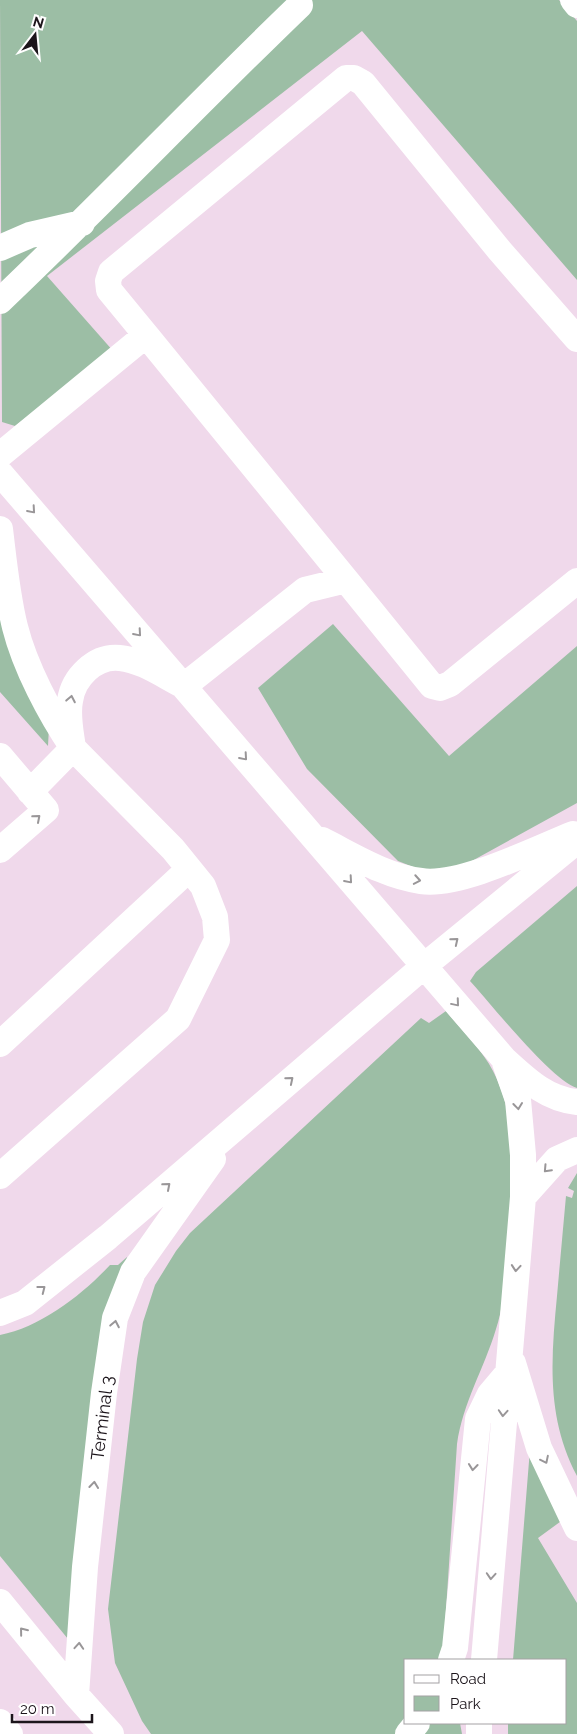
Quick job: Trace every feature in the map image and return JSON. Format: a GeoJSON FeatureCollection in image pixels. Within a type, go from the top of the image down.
{"type":"FeatureCollection","features":[{"type":"Feature","properties":{"kind":"street"},"geometry":{"type":"LineString","coordinates":[[573,0],[577,5]]}},
{"type":"Feature","properties":{"kind":"street"},"geometry":{"type":"LineString","coordinates":[[0,301],[83,223],[219,83],[300,5]]}},
{"type":"Feature","properties":{"kind":"street"},"geometry":{"type":"LineString","coordinates":[[577,339],[500,251],[363,83],[354,78],[346,78],[111,272],[108,281],[109,290],[432,686],[440,688],[450,684],[577,581]]}},
{"type":"Feature","properties":{"kind":"street"},"geometry":{"type":"LineString","coordinates":[[0,248],[30,235],[83,223]]}},
{"type":"Feature","properties":{"kind":"street"},"geometry":{"type":"LineString","coordinates":[[0,455],[146,335]]}},
{"type":"Feature","properties":{"kind":"street"},"geometry":{"type":"LineString","coordinates":[[0,474],[504,1060],[541,1091],[565,1101],[577,1102]]}},
{"type":"Feature","properties":{"kind":"street"},"geometry":{"type":"LineString","coordinates":[[0,529],[15,628],[23,652],[60,729],[73,748],[173,849],[203,886],[216,917],[216,940],[178,1019],[0,1176]]}},
{"type":"Feature","properties":{"kind":"street"},"geometry":{"type":"LineString","coordinates":[[184,686],[305,590],[346,580]]}},
{"type":"Feature","properties":{"kind":"street"},"geometry":{"type":"LineString","coordinates":[[30,792],[73,748],[70,702],[76,681],[94,663],[118,657],[134,661],[184,686]]}},
{"type":"Feature","properties":{"kind":"street"},"geometry":{"type":"LineString","coordinates":[[0,756],[46,810],[0,850]]}},
{"type":"Feature","properties":{"kind":"street"},"geometry":{"type":"LineString","coordinates":[[308,833],[390,873],[421,881],[441,882],[469,875],[577,833]]}},
{"type":"Feature","properties":{"kind":"street"},"geometry":{"type":"LineString","coordinates":[[0,1313],[25,1303],[108,1237],[424,966],[577,841]]}},
{"type":"Feature","properties":{"kind":"street"},"geometry":{"type":"LineString","coordinates":[[0,1044],[189,869]]}},
{"type":"Feature","properties":{"kind":"street"},"geometry":{"type":"LineString","coordinates":[[484,1659],[506,1375],[523,1197],[523,1155],[518,1100],[504,1060]]}},
{"type":"Feature","properties":{"kind":"street","name":"Terminal 3"},"geometry":{"type":"LineString","coordinates":[[76,1695],[86,1558],[104,1393],[115,1318],[133,1272],[238,1125]]}},
{"type":"Feature","properties":{"kind":"street"},"geometry":{"type":"LineString","coordinates":[[523,1197],[557,1159],[577,1150]]}},
{"type":"Feature","properties":{"kind":"street"},"geometry":{"type":"LineString","coordinates":[[509,1348],[539,1448],[577,1528]]}},
{"type":"Feature","properties":{"kind":"street"},"geometry":{"type":"LineString","coordinates":[[456,1656],[478,1419],[490,1394],[506,1375]]}},
{"type":"Feature","properties":{"kind":"street"},"geometry":{"type":"LineString","coordinates":[[0,1602],[76,1695],[111,1734]]}},
{"type":"Feature","properties":{"kind":"street"},"geometry":{"type":"LineString","coordinates":[[0,1722],[10,1734]]}},
{"type":"Feature","properties":{"kind":"green space"},"geometry":{"type":"Polygon","coordinates":[[[0,0],[559,0],[577,21],[577,280],[362,31],[47,276],[114,352],[15,426],[2,422],[0,0]]]}},
{"type":"Feature","properties":{"kind":"green space"},"geometry":{"type":"Polygon","coordinates":[[[0,601],[49,727],[48,746],[0,692],[0,601]]]}},
{"type":"Feature","properties":{"kind":"green space"},"geometry":{"type":"Polygon","coordinates":[[[333,624],[449,756],[577,646],[577,803],[441,878],[398,861],[307,769],[258,688],[333,624]]]}},
{"type":"Feature","properties":{"kind":"green space"},"geometry":{"type":"Polygon","coordinates":[[[577,886],[577,1088],[552,1071],[538,1057],[470,981],[476,972],[577,886]]]}},
{"type":"Feature","properties":{"kind":"green space"},"geometry":{"type":"Polygon","coordinates":[[[446,1011],[488,1063],[501,1090],[507,1110],[512,1150],[508,1256],[502,1305],[491,1344],[464,1414],[457,1444],[444,1640],[446,1659],[404,1659],[404,1724],[460,1724],[462,1734],[151,1734],[142,1721],[115,1663],[108,1609],[137,1359],[143,1322],[155,1285],[176,1251],[190,1233],[421,1018],[429,1023],[446,1011]]]}},
{"type":"Feature","properties":{"kind":"green space"},"geometry":{"type":"Polygon","coordinates":[[[577,1173],[577,1476],[567,1454],[555,1410],[553,1342],[566,1196],[572,1198],[574,1191],[568,1188],[577,1173]]]}},
{"type":"Feature","properties":{"kind":"green space"},"geometry":{"type":"Polygon","coordinates":[[[127,1257],[68,1639],[0,1556],[0,1335],[31,1325],[60,1308],[87,1287],[110,1265],[118,1265],[127,1257]]]}},
{"type":"Feature","properties":{"kind":"green space"},"geometry":{"type":"Polygon","coordinates":[[[530,1449],[564,1519],[538,1538],[577,1603],[577,1734],[508,1734],[508,1724],[567,1724],[567,1659],[513,1659],[530,1449]]]}}]}
